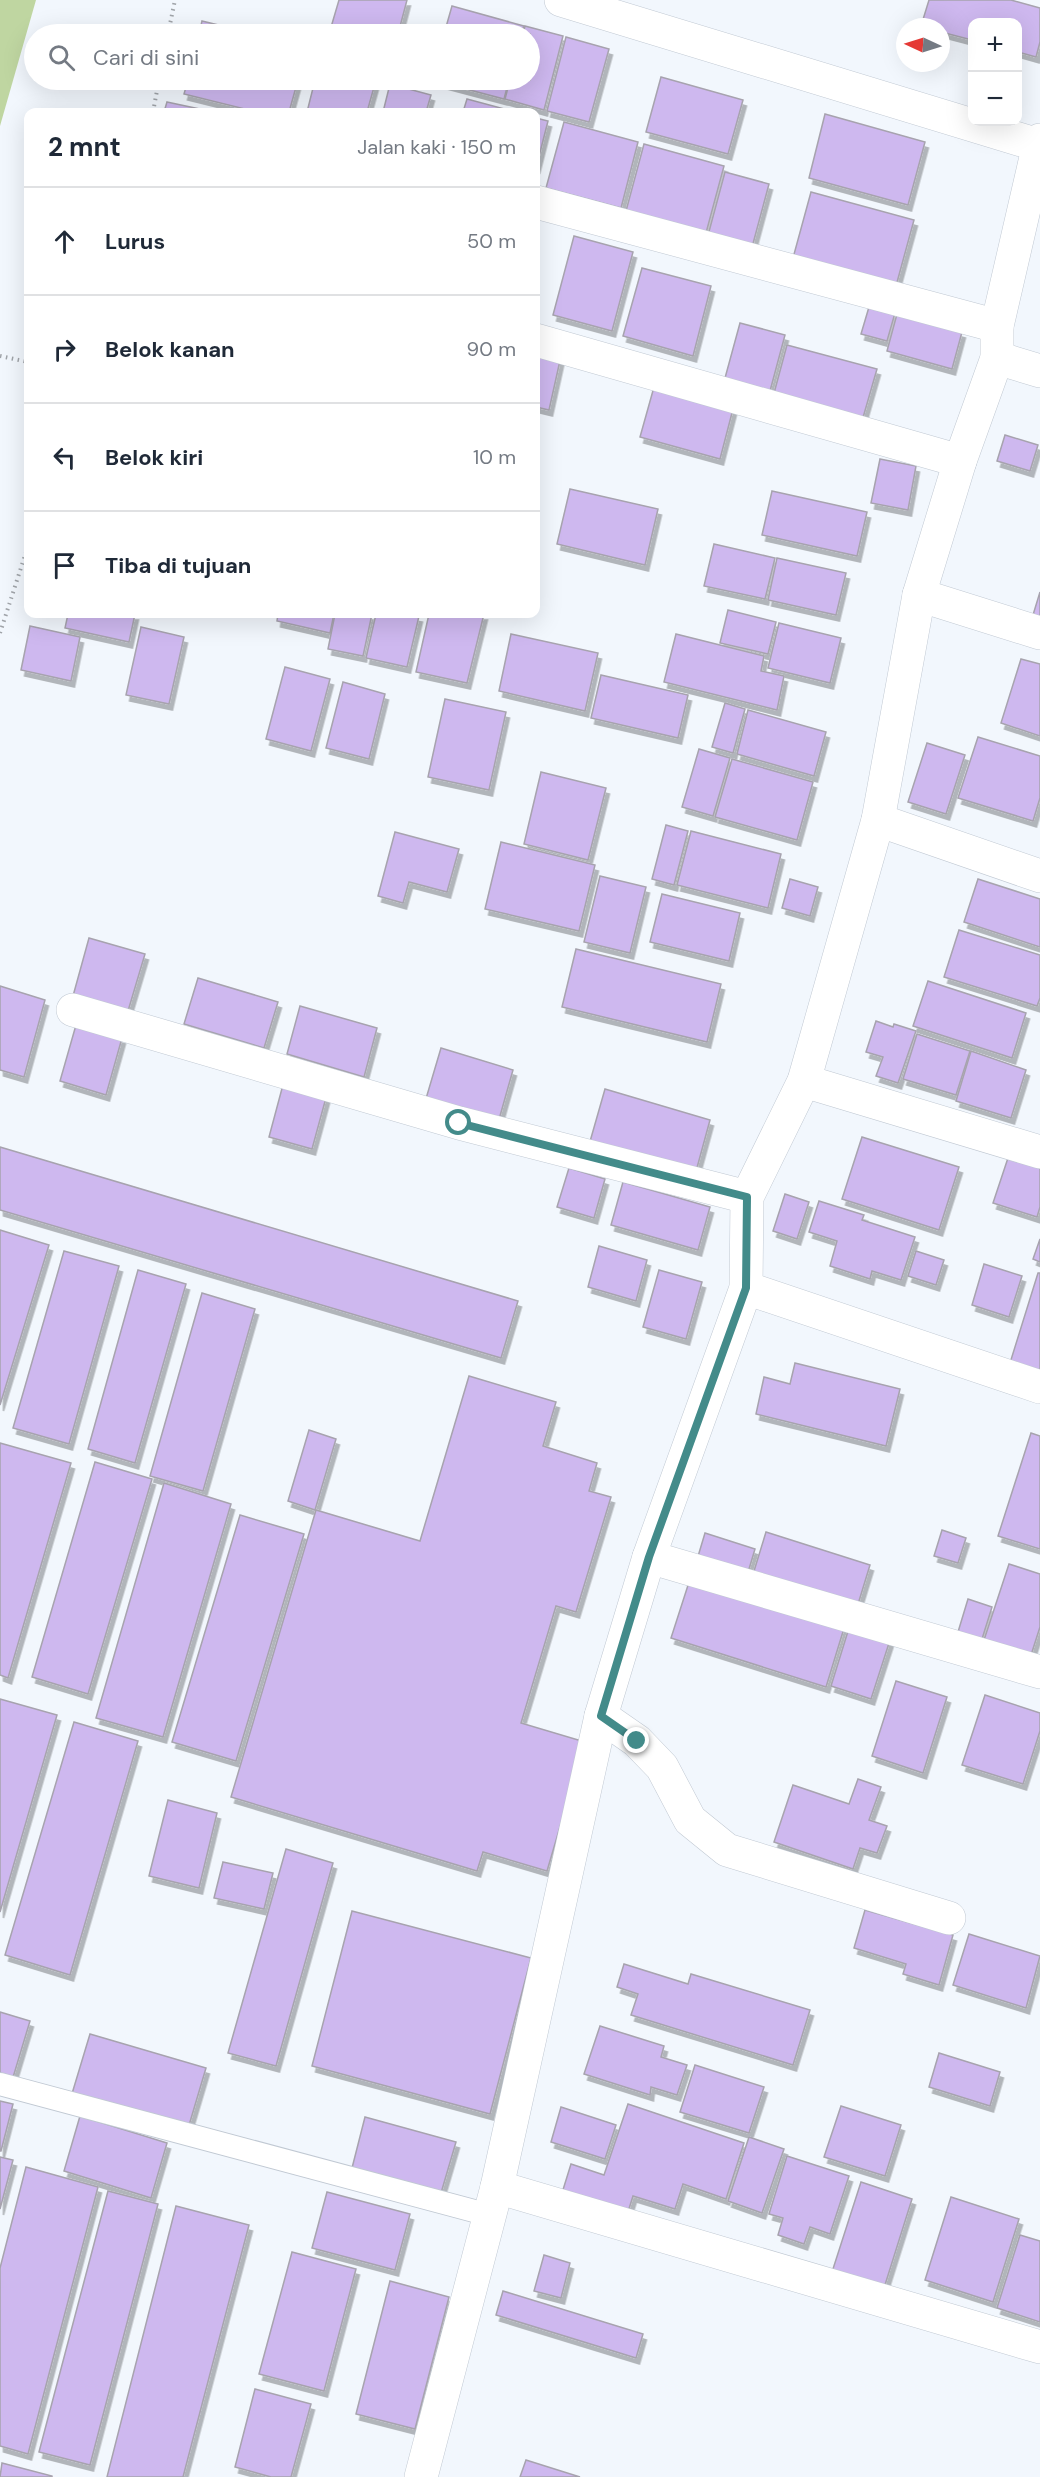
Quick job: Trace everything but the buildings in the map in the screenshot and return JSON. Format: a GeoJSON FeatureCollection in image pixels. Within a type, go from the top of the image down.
{"type":"FeatureCollection","features":[{"type":"Feature","properties":{"kind":"street"},"geometry":{"type":"LineString","coordinates":[[421,2477],[493,2201],[601,1716],[649,1557],[746,1288],[747,1197],[804,1081],[878,820],[920,595],[960,461],[997,358],[998,326],[1039,143],[561,0]]}},
{"type":"Feature","properties":{"kind":"street"},"geometry":{"type":"LineString","coordinates":[[540,203],[998,326]]}},
{"type":"Feature","properties":{"kind":"street"},"geometry":{"type":"LineString","coordinates":[[540,341],[960,461]]}},
{"type":"Feature","properties":{"kind":"street"},"geometry":{"type":"LineString","coordinates":[[997,358],[1040,371]]}},
{"type":"Feature","properties":{"kind":"street"},"geometry":{"type":"LineString","coordinates":[[920,595],[1040,633]]}},
{"type":"Feature","properties":{"kind":"street"},"geometry":{"type":"LineString","coordinates":[[878,820],[1040,876]]}},
{"type":"Feature","properties":{"kind":"street"},"geometry":{"type":"LineString","coordinates":[[73,1010],[459,1123],[747,1197]]}},
{"type":"Feature","properties":{"kind":"street"},"geometry":{"type":"LineString","coordinates":[[804,1081],[1040,1152]]}},
{"type":"Feature","properties":{"kind":"street"},"geometry":{"type":"LineString","coordinates":[[746,1288],[1040,1387]]}},
{"type":"Feature","properties":{"kind":"street"},"geometry":{"type":"LineString","coordinates":[[649,1557],[1040,1672]]}},
{"type":"Feature","properties":{"kind":"street"},"geometry":{"type":"LineString","coordinates":[[601,1716],[637,1741],[662,1767],[690,1820],[727,1850],[949,1918]]}},
{"type":"Feature","properties":{"kind":"street"},"geometry":{"type":"LineString","coordinates":[[493,2201],[1040,2347]]}},
{"type":"Feature","properties":{"kind":"lane"},"geometry":{"type":"LineString","coordinates":[[0,2084],[493,2201]]}},
{"type":"Feature","properties":{"kind":"path"},"geometry":{"type":"LineString","coordinates":[[170,24],[175,0]]}},
{"type":"Feature","properties":{"kind":"path"},"geometry":{"type":"LineString","coordinates":[[154,108],[157,90]]}},
{"type":"Feature","properties":{"kind":"path"},"geometry":{"type":"LineString","coordinates":[[0,356],[24,361]]}},
{"type":"Feature","properties":{"kind":"path"},"geometry":{"type":"LineString","coordinates":[[0,633],[24,558]]}},
{"type":"Feature","properties":{"kind":"green space"},"geometry":{"type":"Polygon","coordinates":[[[0,0],[36,0],[29,24],[24,24],[24,42],[0,126],[0,0]]]}},
{"type":"Feature","properties":{"kind":"route"},"geometry":{"type":"LineString","coordinates":[[459,1123],[747,1197],[746,1288],[649,1557],[601,1716],[637,1741]]}}]}
